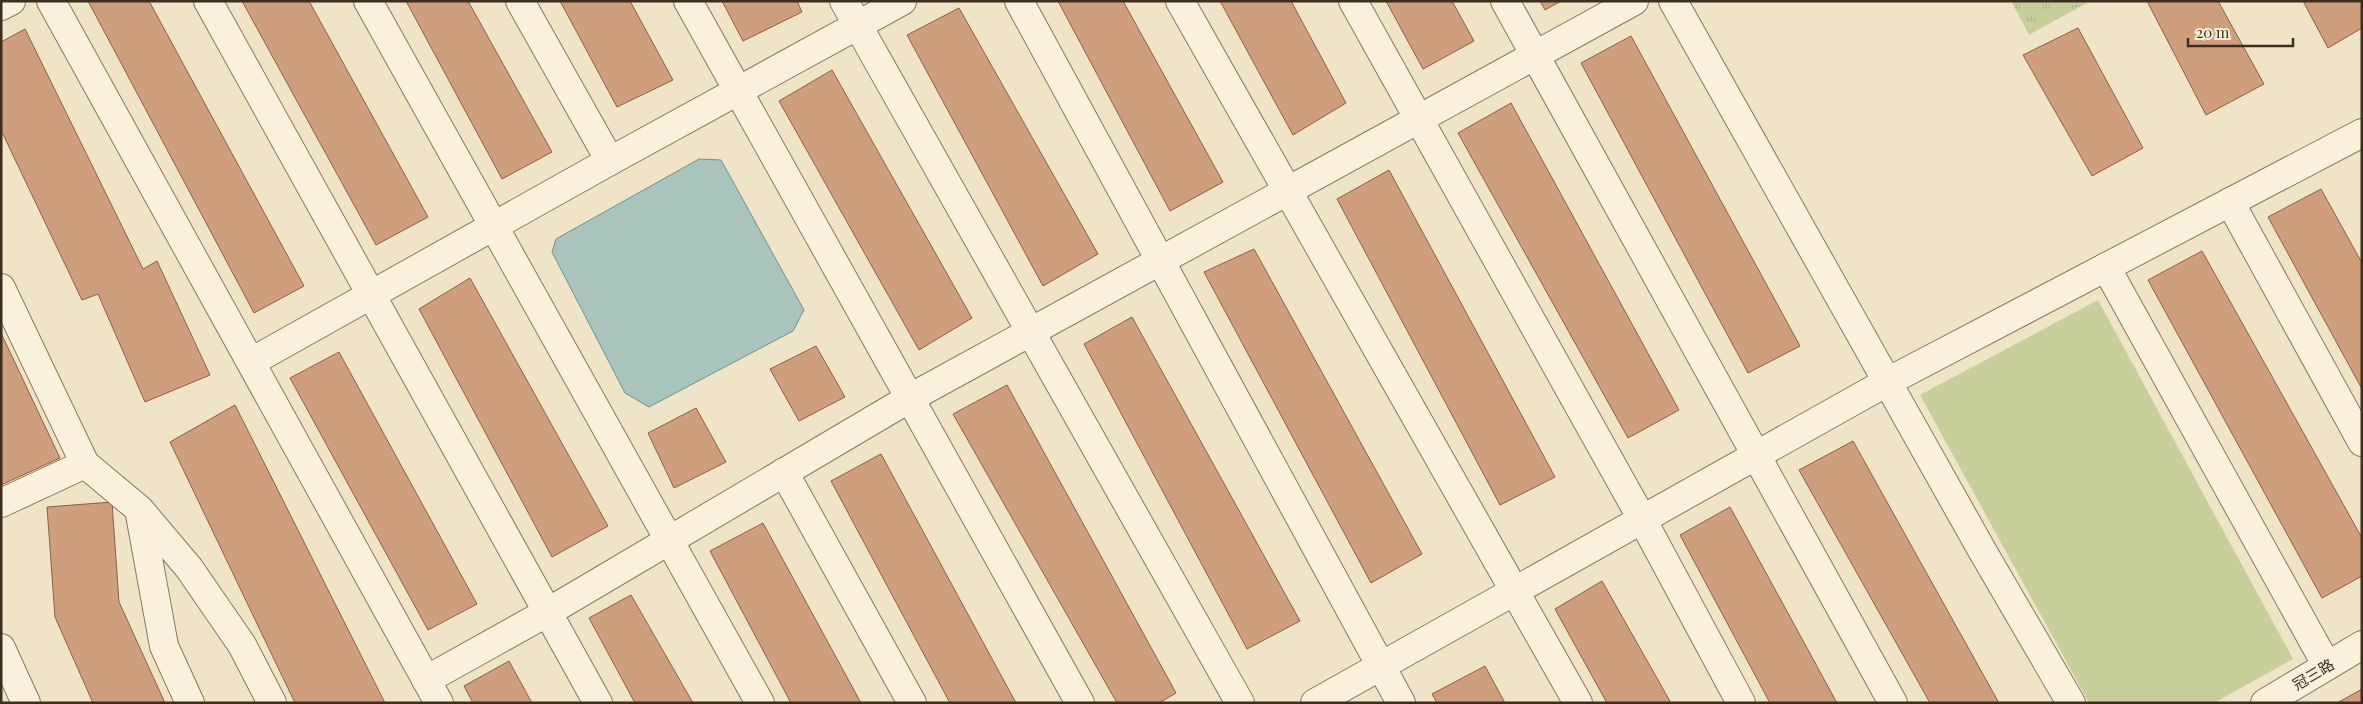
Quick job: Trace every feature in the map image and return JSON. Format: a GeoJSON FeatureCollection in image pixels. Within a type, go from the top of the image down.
{"type":"FeatureCollection","features":[{"type":"Feature","properties":{"kind":"street"},"geometry":{"type":"LineString","coordinates":[[1,6],[11,1]]}},
{"type":"Feature","properties":{"kind":"street"},"geometry":{"type":"LineString","coordinates":[[51,1],[432,691],[548,612],[668,539],[910,398],[1634,1]]}},
{"type":"Feature","properties":{"kind":"street"},"geometry":{"type":"LineString","coordinates":[[208,1],[598,703]]}},
{"type":"Feature","properties":{"kind":"street"},"geometry":{"type":"LineString","coordinates":[[368,1],[760,703]]}},
{"type":"Feature","properties":{"kind":"street"},"geometry":{"type":"LineString","coordinates":[[520,1],[610,161]]}},
{"type":"Feature","properties":{"kind":"street"},"geometry":{"type":"LineString","coordinates":[[688,1],[1080,703]]}},
{"type":"Feature","properties":{"kind":"street"},"geometry":{"type":"LineString","coordinates":[[844,1],[1032,331],[1240,703]]}},
{"type":"Feature","properties":{"kind":"street"},"geometry":{"type":"LineString","coordinates":[[251,362],[610,161],[902,1]]}},
{"type":"Feature","properties":{"kind":"street"},"geometry":{"type":"LineString","coordinates":[[1019,1],[1401,703]]}},
{"type":"Feature","properties":{"kind":"street"},"geometry":{"type":"LineString","coordinates":[[1180,1],[1287,192],[1516,590],[1578,703]]}},
{"type":"Feature","properties":{"kind":"street"},"geometry":{"type":"LineString","coordinates":[[1353,1],[1642,519],[1741,703]]}},
{"type":"Feature","properties":{"kind":"street"},"geometry":{"type":"LineString","coordinates":[[1505,1],[1893,703]]}},
{"type":"Feature","properties":{"kind":"street"},"geometry":{"type":"LineString","coordinates":[[1673,1],[1887,382],[2071,703]]}},
{"type":"Feature","properties":{"kind":"street"},"geometry":{"type":"LineString","coordinates":[[1315,703],[1887,382],[2230,202],[2358,142]]}},
{"type":"Feature","properties":{"kind":"street"},"geometry":{"type":"LineString","coordinates":[[2230,202],[2362,442]]}},
{"type":"Feature","properties":{"kind":"street"},"geometry":{"type":"LineString","coordinates":[[2106,266],[2327,666]]}},
{"type":"Feature","properties":{"kind":"street"},"geometry":{"type":"LineString","coordinates":[[1,288],[85,464],[139,509],[189,568],[237,637],[272,703]]}},
{"type":"Feature","properties":{"kind":"street"},"geometry":{"type":"LineString","coordinates":[[1,503],[85,464]]}},
{"type":"Feature","properties":{"kind":"street"},"geometry":{"type":"LineString","coordinates":[[784,472],[912,703]]}},
{"type":"Feature","properties":{"kind":"street"},"geometry":{"type":"LineString","coordinates":[[139,509],[164,646],[190,703]]}},
{"type":"Feature","properties":{"kind":"street","name":"冠三路"},"geometry":{"type":"LineString","coordinates":[[2265,703],[2362,646]]}},
{"type":"Feature","properties":{"kind":"street"},"geometry":{"type":"LineString","coordinates":[[1,648],[26,703]]}},
{"type":"Feature","properties":{"kind":"green space"},"geometry":{"type":"Polygon","coordinates":[[[2011,1],[2090,1],[2029,35],[2011,1]]]}},
{"type":"Feature","properties":{"kind":"green space"},"geometry":{"type":"Polygon","coordinates":[[[2098,300],[2293,659],[2214,703],[2089,703],[1920,395],[2098,300]]]}},
{"type":"Feature","properties":{"kind":"water"},"geometry":{"type":"Polygon","coordinates":[[[699,159],[721,160],[804,310],[793,331],[649,407],[625,393],[552,252],[556,239],[699,159]]]}},
{"type":"Feature","properties":{"kind":"building"},"geometry":{"type":"Polygon","coordinates":[[[88,1],[149,1],[304,286],[254,313],[88,1]]]}},
{"type":"Feature","properties":{"kind":"building"},"geometry":{"type":"Polygon","coordinates":[[[242,1],[309,1],[428,217],[376,245],[242,1]]]}},
{"type":"Feature","properties":{"kind":"building"},"geometry":{"type":"Polygon","coordinates":[[[406,1],[468,1],[552,152],[502,179],[406,1]]]}},
{"type":"Feature","properties":{"kind":"building"},"geometry":{"type":"Polygon","coordinates":[[[560,1],[630,1],[673,80],[617,107],[560,1]]]}},
{"type":"Feature","properties":{"kind":"building"},"geometry":{"type":"Polygon","coordinates":[[[722,1],[797,1],[802,12],[743,41],[722,1]]]}},
{"type":"Feature","properties":{"kind":"building"},"geometry":{"type":"Polygon","coordinates":[[[1058,1],[1123,1],[1223,182],[1170,211],[1058,1]]]}},
{"type":"Feature","properties":{"kind":"building"},"geometry":{"type":"Polygon","coordinates":[[[1220,1],[1291,1],[1346,103],[1293,135],[1220,1]]]}},
{"type":"Feature","properties":{"kind":"building"},"geometry":{"type":"Polygon","coordinates":[[[1386,1],[1452,1],[1474,41],[1423,69],[1386,1]]]}},
{"type":"Feature","properties":{"kind":"building"},"geometry":{"type":"Polygon","coordinates":[[[1540,1],[1561,1],[1545,10],[1540,1]]]}},
{"type":"Feature","properties":{"kind":"building"},"geometry":{"type":"Polygon","coordinates":[[[2147,1],[2218,1],[2264,84],[2206,115],[2147,1]]]}},
{"type":"Feature","properties":{"kind":"building"},"geometry":{"type":"Polygon","coordinates":[[[2303,1],[2362,1],[2362,28],[2328,48],[2303,1]]]}},
{"type":"Feature","properties":{"kind":"building"},"geometry":{"type":"Polygon","coordinates":[[[959,8],[1098,254],[1043,286],[907,35],[959,8]]]}},
{"type":"Feature","properties":{"kind":"building"},"geometry":{"type":"Polygon","coordinates":[[[2078,28],[2143,148],[2092,176],[2023,55],[2078,28]]]}},
{"type":"Feature","properties":{"kind":"building"},"geometry":{"type":"Polygon","coordinates":[[[25,29],[143,269],[157,261],[210,375],[145,402],[98,294],[82,300],[1,130],[1,42],[25,29]]]}},
{"type":"Feature","properties":{"kind":"building"},"geometry":{"type":"Polygon","coordinates":[[[1631,36],[1800,346],[1748,373],[1581,63],[1631,36]]]}},
{"type":"Feature","properties":{"kind":"building"},"geometry":{"type":"Polygon","coordinates":[[[832,70],[972,318],[919,350],[779,101],[832,70]]]}},
{"type":"Feature","properties":{"kind":"building"},"geometry":{"type":"Polygon","coordinates":[[[1511,103],[1679,410],[1628,438],[1458,133],[1511,103]]]}},
{"type":"Feature","properties":{"kind":"building"},"geometry":{"type":"Polygon","coordinates":[[[1389,170],[1555,477],[1500,505],[1337,199],[1389,170]]]}},
{"type":"Feature","properties":{"kind":"building"},"geometry":{"type":"Polygon","coordinates":[[[2321,189],[2362,263],[2362,389],[2268,217],[2321,189]]]}},
{"type":"Feature","properties":{"kind":"building"},"geometry":{"type":"Polygon","coordinates":[[[1254,249],[1422,554],[1371,583],[1204,272],[1254,249]]]}},
{"type":"Feature","properties":{"kind":"building"},"geometry":{"type":"Polygon","coordinates":[[[2202,251],[2362,538],[2362,576],[2322,598],[2148,280],[2202,251]]]}},
{"type":"Feature","properties":{"kind":"building"},"geometry":{"type":"Polygon","coordinates":[[[470,278],[608,526],[552,557],[419,309],[470,278]]]}},
{"type":"Feature","properties":{"kind":"building"},"geometry":{"type":"Polygon","coordinates":[[[1132,317],[1300,621],[1247,649],[1084,344],[1132,317]]]}},
{"type":"Feature","properties":{"kind":"building"},"geometry":{"type":"Polygon","coordinates":[[[1,333],[60,458],[1,485],[1,333]]]}},
{"type":"Feature","properties":{"kind":"building"},"geometry":{"type":"Polygon","coordinates":[[[816,346],[845,397],[799,421],[770,369],[816,346]]]}},
{"type":"Feature","properties":{"kind":"building"},"geometry":{"type":"Polygon","coordinates":[[[339,352],[477,604],[428,630],[290,378],[339,352]]]}},
{"type":"Feature","properties":{"kind":"building"},"geometry":{"type":"Polygon","coordinates":[[[1007,385],[1176,693],[1159,703],[1117,703],[953,414],[1007,385]]]}},
{"type":"Feature","properties":{"kind":"building"},"geometry":{"type":"Polygon","coordinates":[[[235,405],[385,703],[295,703],[170,442],[235,405]]]}},
{"type":"Feature","properties":{"kind":"building"},"geometry":{"type":"Polygon","coordinates":[[[696,408],[726,462],[674,488],[648,433],[696,408]]]}},
{"type":"Feature","properties":{"kind":"building"},"geometry":{"type":"Polygon","coordinates":[[[1853,441],[1999,703],[1930,703],[1799,470],[1853,441]]]}},
{"type":"Feature","properties":{"kind":"building"},"geometry":{"type":"Polygon","coordinates":[[[881,454],[1016,703],[950,703],[831,481],[881,454]]]}},
{"type":"Feature","properties":{"kind":"building"},"geometry":{"type":"Polygon","coordinates":[[[112,502],[119,602],[165,703],[93,703],[55,617],[47,507],[112,502]]]}},
{"type":"Feature","properties":{"kind":"building"},"geometry":{"type":"Polygon","coordinates":[[[1730,507],[1837,703],[1770,703],[1680,535],[1730,507]]]}},
{"type":"Feature","properties":{"kind":"building"},"geometry":{"type":"Polygon","coordinates":[[[763,523],[861,703],[791,703],[710,551],[763,523]]]}},
{"type":"Feature","properties":{"kind":"building"},"geometry":{"type":"Polygon","coordinates":[[[1602,581],[1671,703],[1607,703],[1555,609],[1602,581]]]}},
{"type":"Feature","properties":{"kind":"building"},"geometry":{"type":"Polygon","coordinates":[[[631,595],[693,703],[635,703],[589,618],[631,595]]]}},
{"type":"Feature","properties":{"kind":"building"},"geometry":{"type":"Polygon","coordinates":[[[509,661],[532,703],[473,703],[464,686],[509,661]]]}},
{"type":"Feature","properties":{"kind":"building"},"geometry":{"type":"Polygon","coordinates":[[[1485,666],[1505,703],[1437,703],[1432,694],[1485,666]]]}},
{"type":"Feature","properties":{"kind":"building"},"geometry":{"type":"Polygon","coordinates":[[[2362,689],[2362,703],[2337,703],[2362,689]]]}}]}
